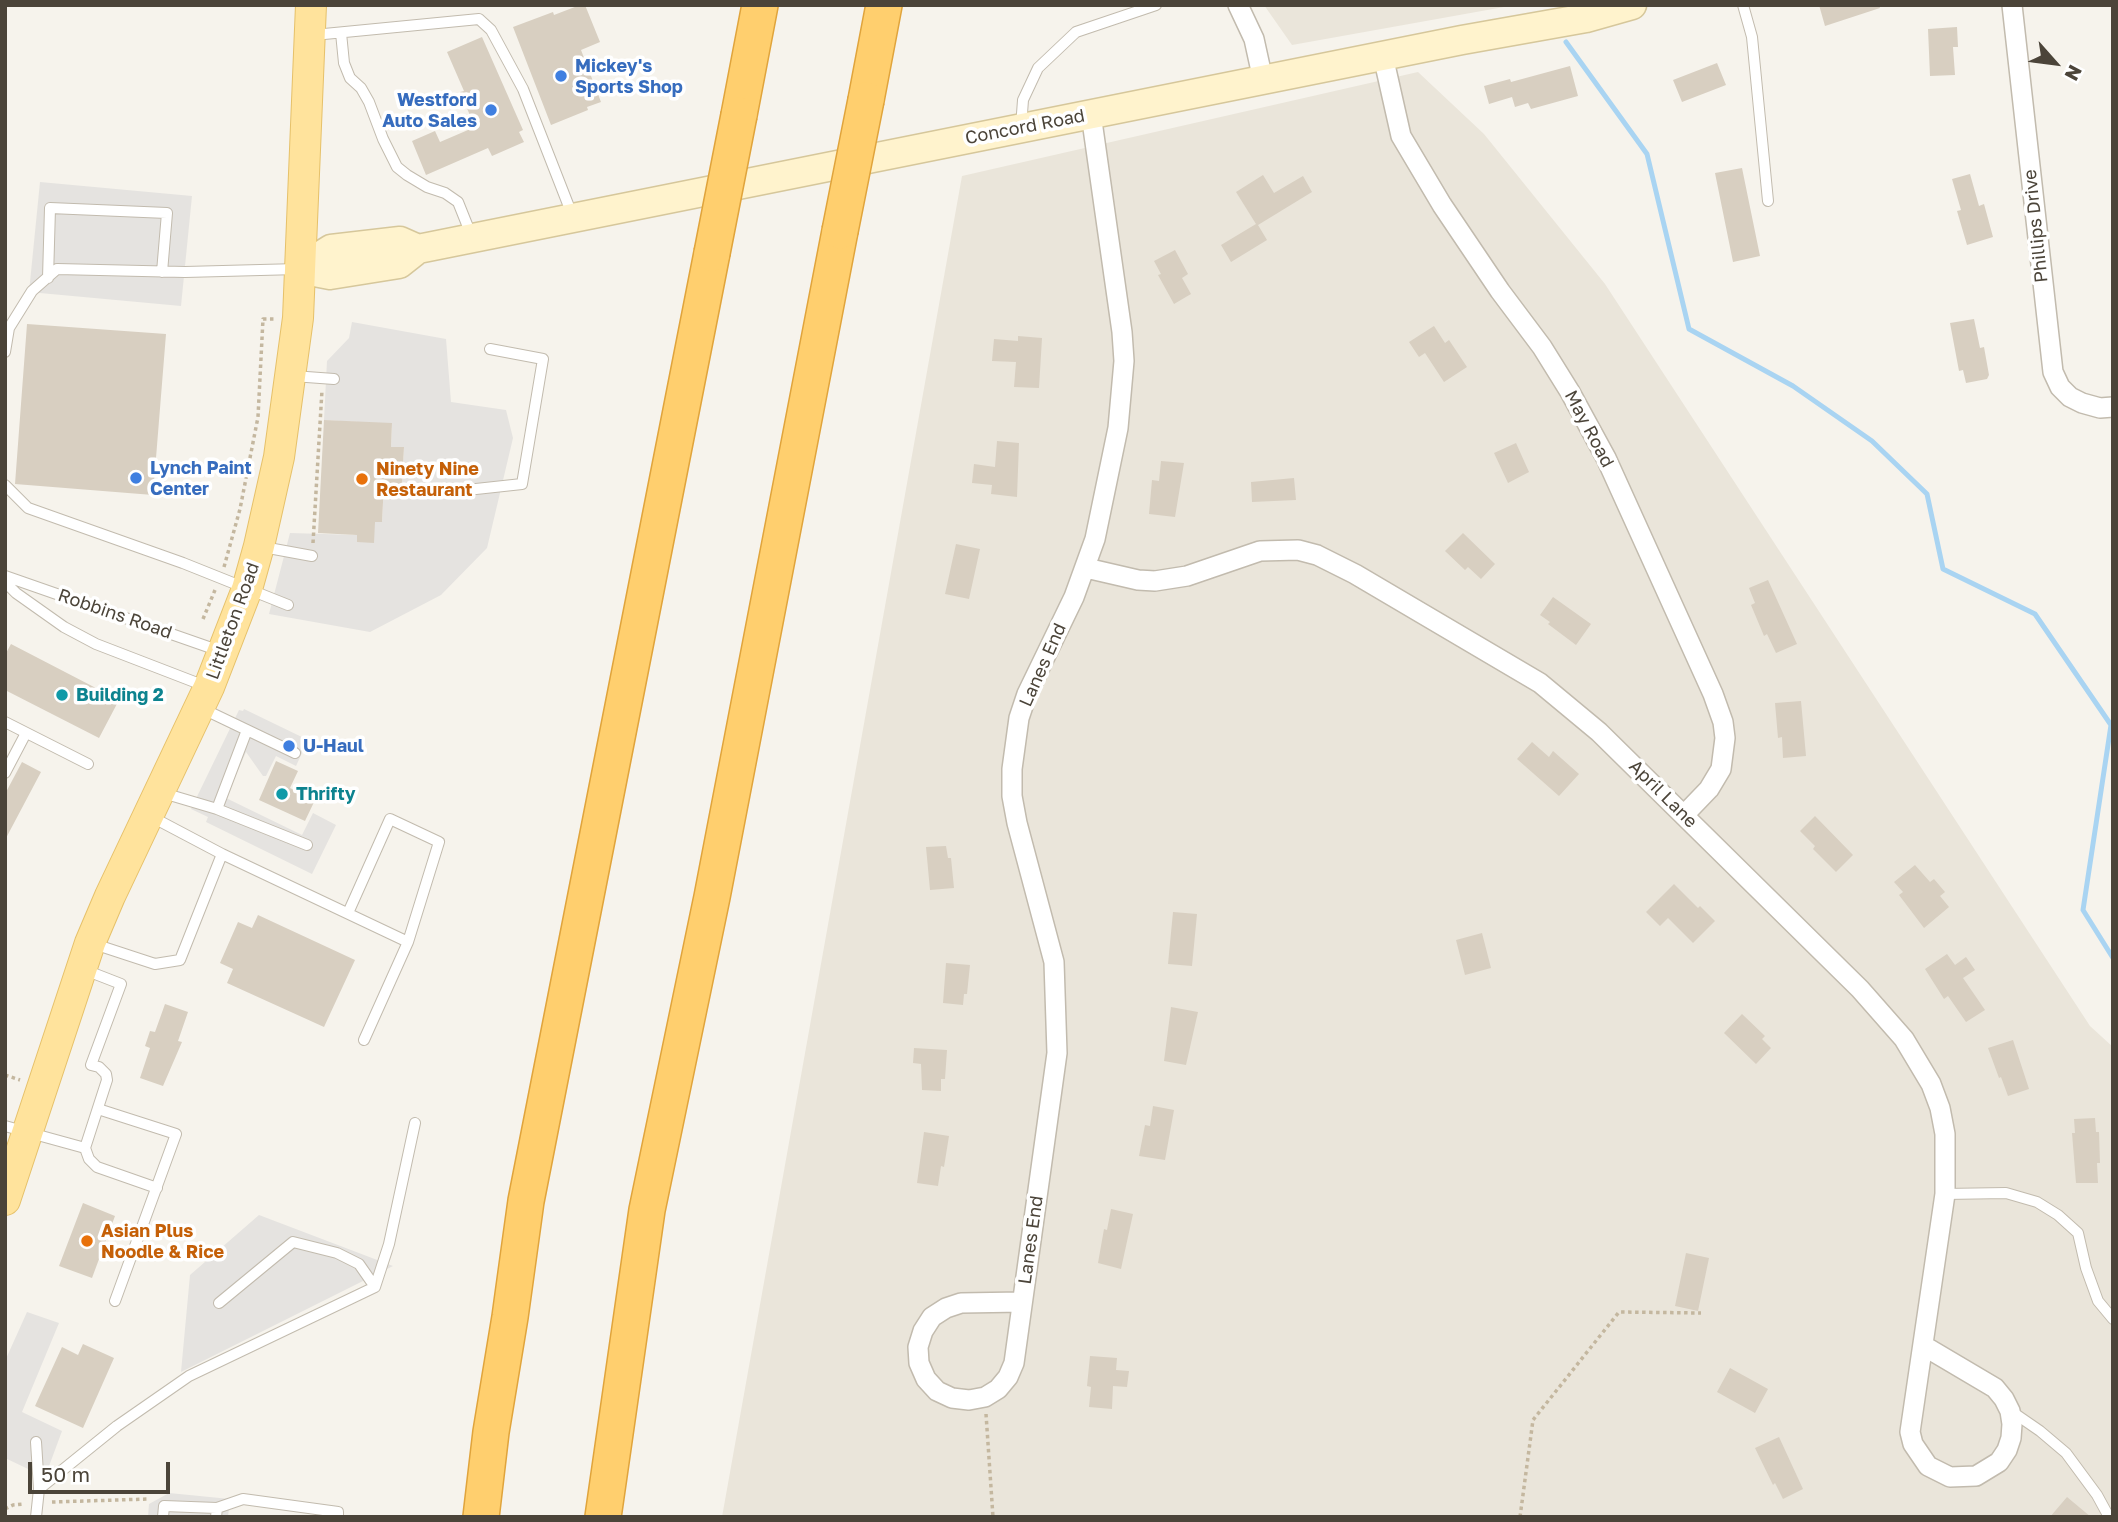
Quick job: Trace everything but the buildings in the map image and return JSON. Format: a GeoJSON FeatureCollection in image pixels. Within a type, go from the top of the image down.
{"type":"FeatureCollection","features":[{"type":"Feature","properties":{"kind":"highway"},"geometry":{"type":"LineString","coordinates":[[481,1517],[526,1201],[760,5]]}},
{"type":"Feature","properties":{"kind":"highway"},"geometry":{"type":"LineString","coordinates":[[603,1517],[647,1210],[712,897],[884,5]]}},
{"type":"Feature","properties":{"kind":"main road","name":"Littleton Road"},"geometry":{"type":"LineString","coordinates":[[5,1200],[16,1129],[86,956],[224,652],[234,584],[259,547],[279,457],[298,318],[311,5]]}},
{"type":"Feature","properties":{"kind":"main road","name":"Concord Road"},"geometry":{"type":"LineString","coordinates":[[299,269],[330,275],[399,264],[418,249],[1383,56],[1586,18],[1632,5]]}},
{"type":"Feature","properties":{"kind":"street"},"geometry":{"type":"LineString","coordinates":[[1238,5],[1254,39],[1263,80]]}},
{"type":"Feature","properties":{"kind":"street","name":"Phillips Drive"},"geometry":{"type":"LineString","coordinates":[[2011,5],[2053,372],[2060,387],[2070,397],[2091,405],[2113,407]]}},
{"type":"Feature","properties":{"kind":"street","name":"May Road"},"geometry":{"type":"LineString","coordinates":[[1383,56],[1401,135],[1457,227],[1542,347],[1570,392],[1606,458],[1713,694],[1725,738],[1721,769],[1709,789],[1684,815]]}},
{"type":"Feature","properties":{"kind":"street","name":"Lanes End"},"geometry":{"type":"LineString","coordinates":[[1022,1302],[961,1303],[932,1317],[923,1331],[918,1347],[919,1363],[926,1379],[937,1391],[952,1398],[969,1401],[985,1397],[1003,1383],[1014,1363],[1057,1053],[1056,994],[1050,943],[1017,824],[1012,796],[1012,769],[1019,718],[1027,694],[1086,568],[1096,539],[1112,462],[1124,361],[1119,304],[1091,114]]}},
{"type":"Feature","properties":{"kind":"street","name":"April Lane"},"geometry":{"type":"LineString","coordinates":[[1086,568],[1138,580],[1155,581],[1187,576],[1260,551],[1298,550],[1317,555],[1355,574],[1540,683],[1599,732],[1860,989],[1904,1039],[1931,1084],[1940,1108],[1945,1134],[1944,1194],[1910,1432],[1913,1444],[1928,1465],[1950,1477],[1976,1476],[1999,1462],[2007,1450],[2012,1424],[2010,1411]]}},
{"type":"Feature","properties":{"kind":"street"},"geometry":{"type":"LineString","coordinates":[[1924,1346],[1995,1388],[2010,1411]]}},
{"type":"Feature","properties":{"kind":"lane"},"geometry":{"type":"LineString","coordinates":[[1021,128],[1023,100],[1038,68],[1076,32],[1156,5]]}},
{"type":"Feature","properties":{"kind":"lane"},"geometry":{"type":"LineString","coordinates":[[1744,5],[1752,37],[1768,201]]}},
{"type":"Feature","properties":{"kind":"lane"},"geometry":{"type":"LineString","coordinates":[[310,36],[480,19],[491,30],[523,89],[573,218]]}},
{"type":"Feature","properties":{"kind":"lane"},"geometry":{"type":"LineString","coordinates":[[341,33],[344,63],[350,78],[361,88],[369,102],[397,167],[417,181],[458,202],[472,238]]}},
{"type":"Feature","properties":{"kind":"lane"},"geometry":{"type":"LineString","coordinates":[[48,278],[50,208],[167,213],[162,272]]}},
{"type":"Feature","properties":{"kind":"lane"},"geometry":{"type":"LineString","coordinates":[[5,352],[9,328],[32,291],[57,269],[162,272],[299,269]]}},
{"type":"Feature","properties":{"kind":"lane"},"geometry":{"type":"LineString","coordinates":[[477,489],[522,484],[543,359],[490,349]]}},
{"type":"Feature","properties":{"kind":"lane"},"geometry":{"type":"LineString","coordinates":[[290,376],[329,378]]}},
{"type":"Feature","properties":{"kind":"lane"},"geometry":{"type":"LineString","coordinates":[[5,485],[28,508],[288,605]]}},
{"type":"Feature","properties":{"kind":"lane"},"geometry":{"type":"LineString","coordinates":[[259,547],[312,556]]}},
{"type":"Feature","properties":{"kind":"lane","name":"Robbins Road"},"geometry":{"type":"LineString","coordinates":[[5,576],[224,652]]}},
{"type":"Feature","properties":{"kind":"lane","name":"Robbins Road"},"geometry":{"type":"LineString","coordinates":[[5,582],[64,627],[205,698],[247,730],[295,753]]}},
{"type":"Feature","properties":{"kind":"lane"},"geometry":{"type":"LineString","coordinates":[[5,722],[89,764]]}},
{"type":"Feature","properties":{"kind":"lane"},"geometry":{"type":"LineString","coordinates":[[217,808],[247,730]]}},
{"type":"Feature","properties":{"kind":"lane"},"geometry":{"type":"LineString","coordinates":[[5,773],[26,733]]}},
{"type":"Feature","properties":{"kind":"lane"},"geometry":{"type":"LineString","coordinates":[[154,804],[217,808],[307,845]]}},
{"type":"Feature","properties":{"kind":"lane"},"geometry":{"type":"LineString","coordinates":[[154,804],[222,854],[408,942]]}},
{"type":"Feature","properties":{"kind":"lane"},"geometry":{"type":"LineString","coordinates":[[348,914],[390,820],[439,842],[408,942],[364,1040]]}},
{"type":"Feature","properties":{"kind":"lane"},"geometry":{"type":"LineString","coordinates":[[86,956],[155,964],[180,960],[222,854]]}},
{"type":"Feature","properties":{"kind":"lane"},"geometry":{"type":"LineString","coordinates":[[86,956],[121,984],[91,1065],[99,1067],[106,1074],[107,1080],[85,1148],[97,1167],[157,1188]]}},
{"type":"Feature","properties":{"kind":"lane"},"geometry":{"type":"LineString","coordinates":[[98,1109],[176,1135],[115,1301]]}},
{"type":"Feature","properties":{"kind":"lane"},"geometry":{"type":"LineString","coordinates":[[39,1489],[117,1426],[189,1376],[375,1287],[389,1244],[415,1123]]}},
{"type":"Feature","properties":{"kind":"lane"},"geometry":{"type":"LineString","coordinates":[[16,1129],[85,1148]]}},
{"type":"Feature","properties":{"kind":"lane"},"geometry":{"type":"LineString","coordinates":[[1944,1194],[2006,1193],[2037,1202],[2058,1215],[2078,1233],[2086,1268],[2098,1301],[2113,1319]]}},
{"type":"Feature","properties":{"kind":"lane"},"geometry":{"type":"LineString","coordinates":[[219,1303],[293,1242],[337,1253],[359,1264],[375,1287]]}},
{"type":"Feature","properties":{"kind":"lane"},"geometry":{"type":"LineString","coordinates":[[2010,1411],[2066,1453],[2097,1495],[2109,1517]]}},
{"type":"Feature","properties":{"kind":"lane"},"geometry":{"type":"LineString","coordinates":[[36,1442],[39,1489],[36,1517]]}},
{"type":"Feature","properties":{"kind":"lane"},"geometry":{"type":"LineString","coordinates":[[163,1517],[164,1506],[217,1512],[243,1499],[338,1512],[338,1517]]}},
{"type":"Feature","properties":{"kind":"path"},"geometry":{"type":"LineString","coordinates":[[203,619],[234,584],[240,509],[258,417],[263,319],[298,318]]}},
{"type":"Feature","properties":{"kind":"path"},"geometry":{"type":"LineString","coordinates":[[312,556],[329,378]]}},
{"type":"Feature","properties":{"kind":"path"},"geometry":{"type":"LineString","coordinates":[[1520,1517],[1533,1420],[1619,1312],[1700,1313]]}},
{"type":"Feature","properties":{"kind":"path"},"geometry":{"type":"LineString","coordinates":[[985,1397],[993,1517]]}},
{"type":"Feature","properties":{"kind":"path"},"geometry":{"type":"LineString","coordinates":[[5,1509],[13,1505],[37,1503],[149,1499]]}},
{"type":"Feature","properties":{"kind":"shaded area"},"geometry":{"type":"Polygon","coordinates":[[[1264,5],[1504,5],[1504,7],[1292,45],[1264,5]]]}},
{"type":"Feature","properties":{"kind":"shaded area"},"geometry":{"type":"Polygon","coordinates":[[[1418,72],[1484,134],[1605,284],[2090,1026],[2113,1047],[2113,1517],[722,1517],[962,176],[1418,72]]]}},
{"type":"Feature","properties":{"kind":"shaded area"},"geometry":{"type":"Polygon","coordinates":[[[40,182],[192,196],[181,306],[29,292],[40,182]]]}},
{"type":"Feature","properties":{"kind":"shaded area"},"geometry":{"type":"Polygon","coordinates":[[[352,322],[446,339],[451,402],[506,410],[513,438],[487,548],[441,595],[370,632],[269,614],[290,533],[357,535],[375,522],[382,522],[384,483],[402,484],[404,448],[391,447],[392,424],[324,420],[327,361],[349,338],[352,322]]]}},
{"type":"Feature","properties":{"kind":"shaded area"},"geometry":{"type":"Polygon","coordinates":[[[244,709],[308,740],[296,766],[276,756],[266,776],[263,776],[246,752],[226,798],[302,835],[313,813],[336,825],[312,874],[206,822],[208,817],[191,809],[239,710],[244,709]]]}},
{"type":"Feature","properties":{"kind":"shaded area"},"geometry":{"type":"Polygon","coordinates":[[[259,1215],[393,1266],[181,1372],[190,1275],[259,1215]]]}},
{"type":"Feature","properties":{"kind":"shaded area"},"geometry":{"type":"Polygon","coordinates":[[[27,1312],[59,1323],[22,1412],[62,1431],[45,1477],[5,1458],[5,1361],[27,1312]]]}},
{"type":"Feature","properties":{"kind":"shaded area"},"geometry":{"type":"Polygon","coordinates":[[[169,1493],[230,1499],[228,1517],[148,1517],[149,1504],[169,1493]]]}},
{"type":"Feature","properties":{"kind":"waterway"},"geometry":{"type":"LineString","coordinates":[[1566,42],[1647,154],[1689,329],[1793,386],[1872,441],[1927,494],[1943,569],[2035,614],[2111,725],[2083,910],[2113,958]]}},
{"type":"Feature","properties":{"kind":"place","name":"Mickey's Sports Shop"},"geometry":{"type":"Point","coordinates":[561,76]}},
{"type":"Feature","properties":{"kind":"place","name":"Westford Auto Sales"},"geometry":{"type":"Point","coordinates":[491,110]}},
{"type":"Feature","properties":{"kind":"place","name":"Lynch Paint Center"},"geometry":{"type":"Point","coordinates":[136,478]}},
{"type":"Feature","properties":{"kind":"place","name":"Ninety Nine Restaurant"},"geometry":{"type":"Point","coordinates":[362,479]}},
{"type":"Feature","properties":{"kind":"place","name":"Building 2"},"geometry":{"type":"Point","coordinates":[62,695]}},
{"type":"Feature","properties":{"kind":"place","name":"U-Haul"},"geometry":{"type":"Point","coordinates":[289,746]}},
{"type":"Feature","properties":{"kind":"place","name":"Thrifty"},"geometry":{"type":"Point","coordinates":[282,794]}},
{"type":"Feature","properties":{"kind":"place","name":"Asian Plus Noodle & Rice"},"geometry":{"type":"Point","coordinates":[87,1241]}}]}
